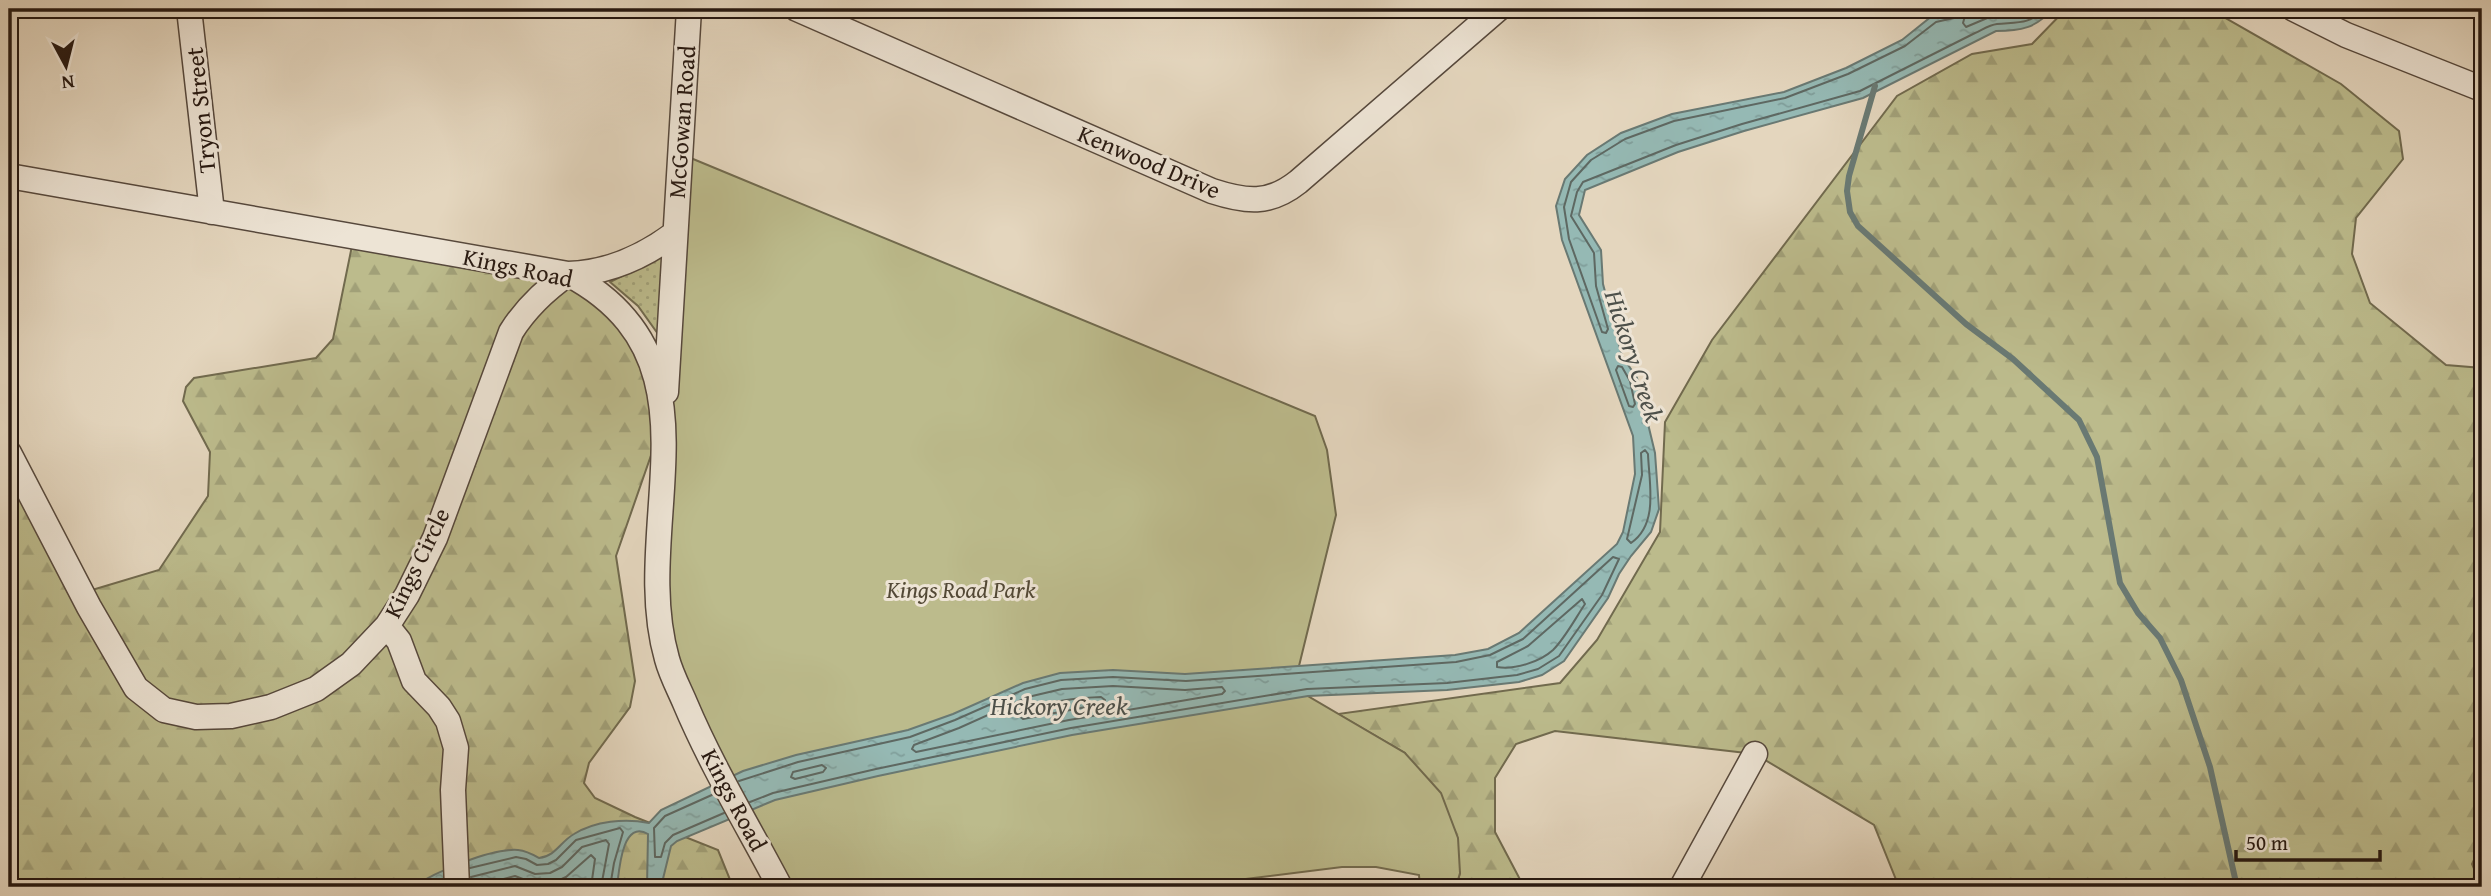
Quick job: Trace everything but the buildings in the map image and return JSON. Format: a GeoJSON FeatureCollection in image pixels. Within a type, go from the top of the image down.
{"type":"FeatureCollection","features":[{"type":"Feature","properties":{"kind":"street","name":"Tryon Street"},"geometry":{"type":"LineString","coordinates":[[189,9],[212,212]]}},
{"type":"Feature","properties":{"kind":"street","name":"McGowan Road"},"geometry":{"type":"LineString","coordinates":[[664,418],[689,9]]}},
{"type":"Feature","properties":{"kind":"street","name":"Kenwood Drive"},"geometry":{"type":"LineString","coordinates":[[797,9],[1212,191],[1233,198],[1261,201],[1287,191],[1498,9]]}},
{"type":"Feature","properties":{"kind":"street"},"geometry":{"type":"LineString","coordinates":[[2294,9],[2346,35],[2482,89]]}},
{"type":"Feature","properties":{"kind":"street","name":"Kings Road"},"geometry":{"type":"LineString","coordinates":[[9,176],[568,274],[616,306],[635,330],[648,354],[664,418],[657,596],[667,661],[708,753],[780,887]]}},
{"type":"Feature","properties":{"kind":"street","name":"McGowan Road"},"geometry":{"type":"LineString","coordinates":[[568,274],[590,274],[608,270],[674,234]]}},
{"type":"Feature","properties":{"kind":"street","name":"Kings Circle"},"geometry":{"type":"LineString","coordinates":[[9,453],[114,653],[136,688],[164,710],[196,717],[231,716],[271,707],[316,689],[351,664],[387,626],[407,595],[435,538],[511,332],[522,314],[548,288],[568,274]]}},
{"type":"Feature","properties":{"kind":"street"},"geometry":{"type":"LineString","coordinates":[[387,626],[398,641],[414,681],[439,707],[448,721],[456,748],[453,790],[457,887]]}},
{"type":"Feature","properties":{"kind":"street"},"geometry":{"type":"LineString","coordinates":[[1682,887],[1755,754]]}},
{"type":"Feature","properties":{"kind":"green space"},"geometry":{"type":"Polygon","coordinates":[[[2066,9],[2213,11],[2341,84],[2399,131],[2403,159],[2356,218],[2352,254],[2370,303],[2446,365],[2482,368],[2482,843],[2472,864],[2482,887],[1899,887],[1874,825],[1755,754],[1555,731],[1516,744],[1495,778],[1495,832],[1524,887],[1456,887],[1460,873],[1405,753],[1338,714],[1560,683],[1597,640],[1660,532],[1665,422],[1712,340],[1897,96],[1972,54],[2032,44],[2066,9]]]}},
{"type":"Feature","properties":{"kind":"green space","name":"Kings Road Park"},"geometry":{"type":"Polygon","coordinates":[[[681,154],[1315,416],[1327,450],[1336,515],[1299,666],[1308,696],[1405,753],[1441,793],[1458,838],[1460,873],[1456,887],[1420,887],[1419,875],[1376,867],[1342,867],[1180,887],[780,887],[660,627],[681,154]]]}},
{"type":"Feature","properties":{"kind":"green space"},"geometry":{"type":"Polygon","coordinates":[[[354,236],[568,274],[616,306],[664,418],[616,556],[635,681],[630,707],[589,763],[584,783],[595,798],[718,850],[733,887],[9,887],[9,453],[82,593],[159,570],[208,496],[210,452],[183,401],[186,387],[194,378],[316,358],[333,339],[354,236]]]}},
{"type":"Feature","properties":{"kind":"green space"},"geometry":{"type":"Polygon","coordinates":[[[664,255],[663,341],[638,306],[610,282],[664,255]]]}},
{"type":"Feature","properties":{"kind":"water","name":"Hickory Creek"},"geometry":{"type":"Polygon","coordinates":[[[1976,9],[2052,9],[2034,24],[2020,29],[1996,31],[1863,98],[1678,152],[1585,190],[1579,215],[1601,250],[1603,284],[1622,356],[1637,378],[1655,453],[1659,509],[1651,532],[1631,556],[1608,598],[1564,661],[1542,675],[1519,682],[1447,690],[1308,696],[1072,735],[775,800],[677,841],[671,846],[661,887],[647,887],[648,834],[639,831],[632,834],[623,849],[617,887],[413,887],[449,868],[493,853],[518,850],[539,858],[545,857],[574,834],[601,823],[649,823],[661,810],[743,771],[796,755],[908,730],[953,714],[1023,683],[1060,673],[1113,670],[1185,674],[1455,655],[1488,649],[1519,633],[1617,544],[1623,532],[1635,474],[1633,436],[1562,240],[1556,206],[1565,179],[1587,155],[1621,133],[1672,114],[1784,92],[1846,68],[1902,40],[1932,16],[1976,9]]]}},
{"type":"Feature","properties":{"kind":"waterway"},"geometry":{"type":"LineString","coordinates":[[1875,86],[1849,176],[1847,191],[1850,212],[1858,226],[1966,324],[2013,359],[2079,420],[2097,457],[2120,583],[2138,613],[2160,638],[2181,680],[2210,767],[2237,887]]}}]}
